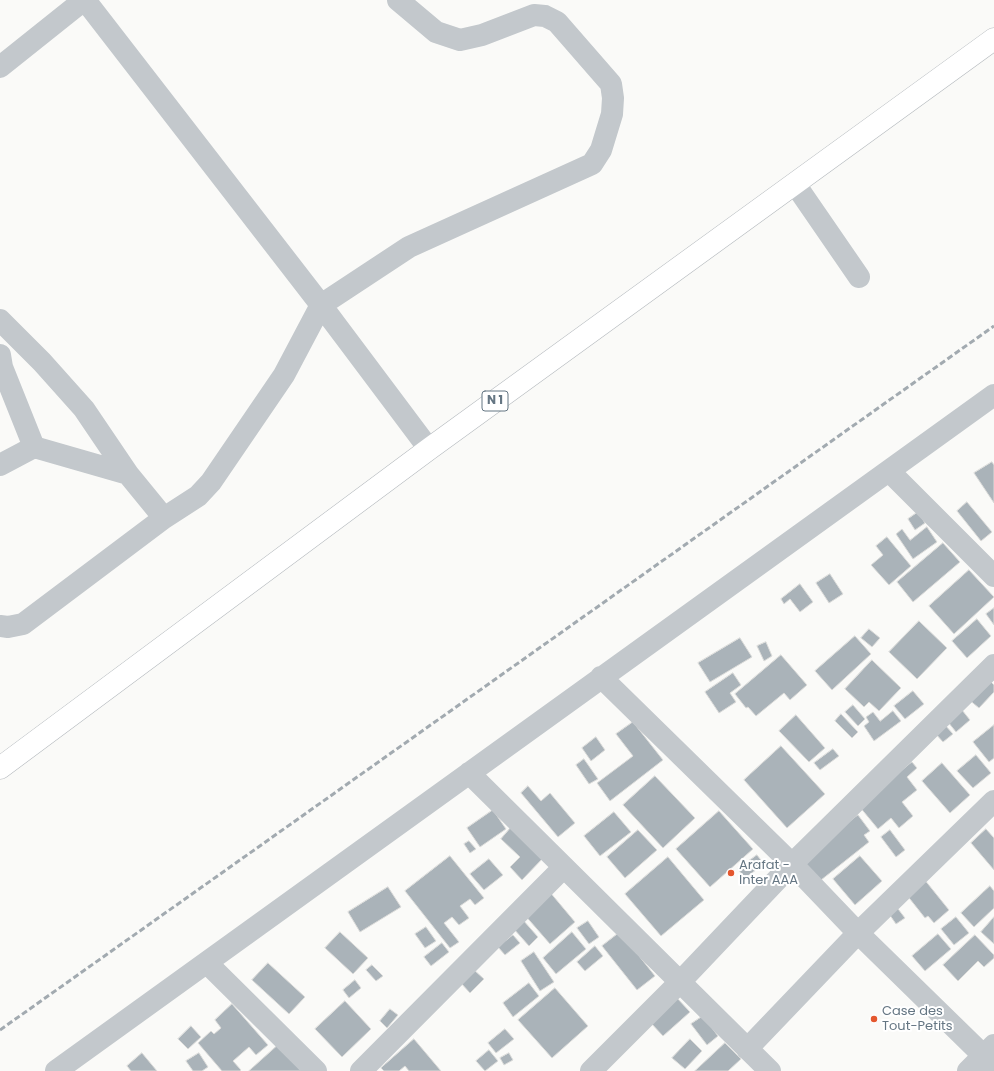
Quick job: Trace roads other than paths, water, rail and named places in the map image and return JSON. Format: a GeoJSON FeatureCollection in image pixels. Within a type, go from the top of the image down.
{"type":"FeatureCollection","features":[{"type":"Feature","properties":{"kind":"highway","name":"N 1"},"geometry":{"type":"LineString","coordinates":[[0,768],[429,449],[994,39]]}},
{"type":"Feature","properties":{"kind":"street"},"geometry":{"type":"LineString","coordinates":[[0,67],[84,0],[321,305],[429,449]]}},
{"type":"Feature","properties":{"kind":"street"},"geometry":{"type":"LineString","coordinates":[[0,626],[8,627],[23,624],[164,518],[198,496],[210,482],[284,374],[321,305],[409,247],[592,164],[601,150],[612,114],[613,98],[611,84],[557,22],[545,16],[534,15],[482,35],[460,40],[436,32],[398,0]]}},
{"type":"Feature","properties":{"kind":"street"},"geometry":{"type":"LineString","coordinates":[[795,184],[859,277]]}},
{"type":"Feature","properties":{"kind":"street"},"geometry":{"type":"LineString","coordinates":[[0,320],[42,362],[84,409],[128,474],[164,518]]}},
{"type":"Feature","properties":{"kind":"street"},"geometry":{"type":"LineString","coordinates":[[0,355],[2,367],[34,447]]}},
{"type":"Feature","properties":{"kind":"street"},"geometry":{"type":"LineString","coordinates":[[56,1071],[994,395]]}},
{"type":"Feature","properties":{"kind":"street"},"geometry":{"type":"LineString","coordinates":[[0,465],[34,447],[128,474]]}},
{"type":"Feature","properties":{"kind":"street"},"geometry":{"type":"LineString","coordinates":[[889,471],[994,576]]}},
{"type":"Feature","properties":{"kind":"street"},"geometry":{"type":"LineString","coordinates":[[591,1071],[680,982],[792,864],[994,665]]}},
{"type":"Feature","properties":{"kind":"street"},"geometry":{"type":"LineString","coordinates":[[601,677],[792,864],[858,933],[991,1056],[968,1071]]}},
{"type":"Feature","properties":{"kind":"street"},"geometry":{"type":"LineString","coordinates":[[469,773],[770,1071]]}},
{"type":"Feature","properties":{"kind":"street"},"geometry":{"type":"LineString","coordinates":[[747,1048],[858,933],[994,801]]}},
{"type":"Feature","properties":{"kind":"street"},"geometry":{"type":"LineString","coordinates":[[361,1071],[564,867]]}},
{"type":"Feature","properties":{"kind":"street"},"geometry":{"type":"LineString","coordinates":[[207,962],[316,1071]]}},
{"type":"Feature","properties":{"kind":"railway"},"geometry":{"type":"LineString","coordinates":[[0,1030],[994,326]]}},
{"type":"Feature","properties":{"kind":"place","name":"Arafat - Inter AAA"},"geometry":{"type":"Point","coordinates":[731,873]}},
{"type":"Feature","properties":{"kind":"place","name":"Case des Tout-Petits"},"geometry":{"type":"Point","coordinates":[874,1019]}}]}
